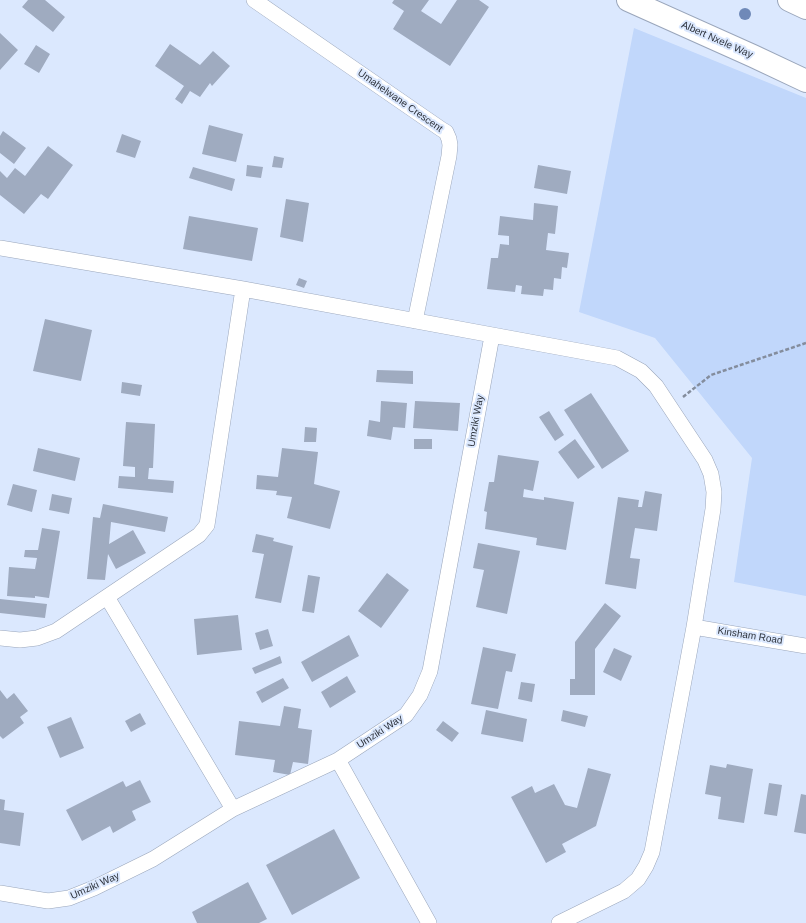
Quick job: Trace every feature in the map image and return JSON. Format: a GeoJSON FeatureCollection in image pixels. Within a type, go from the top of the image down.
{"type":"FeatureCollection","features":[{"type":"Feature","properties":{"kind":"main road","name":"Albert Nxele Way"},"geometry":{"type":"LineString","coordinates":[[628,0],[806,81]]}},
{"type":"Feature","properties":{"kind":"main road"},"geometry":{"type":"LineString","coordinates":[[789,0],[806,8]]}},
{"type":"Feature","properties":{"kind":"street","name":"Umahelwane Crescent"},"geometry":{"type":"LineString","coordinates":[[254,0],[446,132],[449,138],[449,156],[415,322]]}},
{"type":"Feature","properties":{"kind":"street"},"geometry":{"type":"LineString","coordinates":[[0,248],[243,289],[415,322],[617,358],[641,371],[656,386],[705,460],[711,474],[714,492],[713,509],[694,627],[652,852],[646,866],[638,879],[624,891],[559,923]]}},
{"type":"Feature","properties":{"kind":"street"},"geometry":{"type":"LineString","coordinates":[[0,638],[20,640],[37,638],[56,631],[199,535],[207,525],[243,289]]}},
{"type":"Feature","properties":{"kind":"street","name":"Umziki Way"},"geometry":{"type":"LineString","coordinates":[[0,893],[48,901],[69,898],[94,888],[153,859],[234,809],[338,760],[406,715],[420,695],[430,671],[492,336]]}},
{"type":"Feature","properties":{"kind":"street"},"geometry":{"type":"LineString","coordinates":[[107,597],[234,809]]}},
{"type":"Feature","properties":{"kind":"street","name":"Kinsham Road"},"geometry":{"type":"LineString","coordinates":[[694,627],[806,646]]}},
{"type":"Feature","properties":{"kind":"street"},"geometry":{"type":"LineString","coordinates":[[338,760],[429,923]]}},
{"type":"Feature","properties":{"kind":"path"},"geometry":{"type":"LineString","coordinates":[[670,407],[711,375],[806,343]]}},
{"type":"Feature","properties":{"kind":"shaded area"},"geometry":{"type":"Polygon","coordinates":[[[634,28],[806,98],[806,596],[734,582],[752,458],[655,338],[579,312],[634,28]]]}},
{"type":"Feature","properties":{"kind":"building"},"geometry":{"type":"Polygon","coordinates":[[[28,0],[45,0],[65,17],[53,32],[22,7],[28,0]]]}},
{"type":"Feature","properties":{"kind":"building"},"geometry":{"type":"Polygon","coordinates":[[[394,0],[429,0],[421,11],[441,24],[457,0],[479,0],[489,7],[450,66],[393,29],[404,11],[392,3],[394,0]]]}},
{"type":"Feature","properties":{"kind":"building"},"geometry":{"type":"Polygon","coordinates":[[[0,33],[18,50],[0,70],[0,33]]]}},
{"type":"Feature","properties":{"kind":"building"},"geometry":{"type":"Polygon","coordinates":[[[170,44],[200,65],[213,51],[230,66],[212,86],[210,83],[200,97],[190,91],[182,104],[175,99],[184,86],[155,66],[170,44]]]}},
{"type":"Feature","properties":{"kind":"building"},"geometry":{"type":"Polygon","coordinates":[[[36,45],[50,54],[39,73],[24,64],[36,45]]]}},
{"type":"Feature","properties":{"kind":"building"},"geometry":{"type":"Polygon","coordinates":[[[209,125],[243,134],[236,162],[202,154],[209,125]]]}},
{"type":"Feature","properties":{"kind":"building"},"geometry":{"type":"Polygon","coordinates":[[[3,131],[26,148],[14,164],[0,153],[0,136],[3,131]]]}},
{"type":"Feature","properties":{"kind":"building"},"geometry":{"type":"Polygon","coordinates":[[[122,134],[141,141],[135,158],[116,152],[122,134]]]}},
{"type":"Feature","properties":{"kind":"building"},"geometry":{"type":"Polygon","coordinates":[[[48,146],[73,165],[48,199],[41,194],[24,214],[0,195],[0,171],[7,178],[15,168],[25,176],[48,146]]]}},
{"type":"Feature","properties":{"kind":"building"},"geometry":{"type":"Polygon","coordinates":[[[274,156],[284,158],[282,168],[272,167],[274,156]]]}},
{"type":"Feature","properties":{"kind":"building"},"geometry":{"type":"Polygon","coordinates":[[[247,165],[263,167],[261,178],[246,176],[247,165]]]}},
{"type":"Feature","properties":{"kind":"building"},"geometry":{"type":"Polygon","coordinates":[[[538,165],[571,171],[567,194],[534,188],[538,165]]]}},
{"type":"Feature","properties":{"kind":"building"},"geometry":{"type":"Polygon","coordinates":[[[193,167],[235,179],[232,191],[189,178],[193,167]]]}},
{"type":"Feature","properties":{"kind":"building"},"geometry":{"type":"Polygon","coordinates":[[[286,199],[309,203],[303,242],[280,237],[286,199]]]}},
{"type":"Feature","properties":{"kind":"building"},"geometry":{"type":"Polygon","coordinates":[[[534,203],[558,206],[555,234],[548,233],[546,250],[569,253],[567,268],[562,267],[561,279],[554,278],[553,290],[544,289],[543,296],[521,294],[522,286],[516,285],[515,292],[487,289],[491,258],[498,258],[500,244],[509,245],[509,236],[498,235],[500,216],[533,220],[534,203]]]}},
{"type":"Feature","properties":{"kind":"building"},"geometry":{"type":"Polygon","coordinates":[[[189,216],[258,228],[252,261],[183,249],[189,216]]]}},
{"type":"Feature","properties":{"kind":"building"},"geometry":{"type":"Polygon","coordinates":[[[299,278],[307,281],[304,288],[296,285],[299,278]]]}},
{"type":"Feature","properties":{"kind":"building"},"geometry":{"type":"Polygon","coordinates":[[[45,319],[92,330],[81,381],[33,371],[45,319]]]}},
{"type":"Feature","properties":{"kind":"building"},"geometry":{"type":"Polygon","coordinates":[[[377,370],[413,371],[413,384],[376,382],[377,370]]]}},
{"type":"Feature","properties":{"kind":"building"},"geometry":{"type":"Polygon","coordinates":[[[122,382],[142,385],[140,396],[121,393],[122,382]]]}},
{"type":"Feature","properties":{"kind":"building"},"geometry":{"type":"Polygon","coordinates":[[[591,393],[629,451],[602,469],[564,410],[591,393]]]}},
{"type":"Feature","properties":{"kind":"building"},"geometry":{"type":"Polygon","coordinates":[[[381,401],[407,403],[405,428],[393,427],[391,440],[367,436],[369,420],[380,422],[381,401]]]}},
{"type":"Feature","properties":{"kind":"building"},"geometry":{"type":"Polygon","coordinates":[[[415,401],[460,403],[458,431],[413,428],[415,401]]]}},
{"type":"Feature","properties":{"kind":"building"},"geometry":{"type":"Polygon","coordinates":[[[549,411],[564,435],[555,441],[539,417],[549,411]]]}},
{"type":"Feature","properties":{"kind":"building"},"geometry":{"type":"Polygon","coordinates":[[[126,422],[155,424],[153,468],[149,468],[148,479],[174,481],[173,493],[118,488],[119,476],[135,477],[135,467],[123,466],[126,422]]]}},
{"type":"Feature","properties":{"kind":"building"},"geometry":{"type":"Polygon","coordinates":[[[305,427],[317,428],[316,442],[304,442],[305,427]]]}},
{"type":"Feature","properties":{"kind":"building"},"geometry":{"type":"Polygon","coordinates":[[[414,439],[432,439],[432,449],[414,449],[414,439]]]}},
{"type":"Feature","properties":{"kind":"building"},"geometry":{"type":"Polygon","coordinates":[[[575,439],[595,467],[578,479],[558,452],[575,439]]]}},
{"type":"Feature","properties":{"kind":"building"},"geometry":{"type":"Polygon","coordinates":[[[38,448],[80,458],[75,481],[33,471],[38,448]]]}},
{"type":"Feature","properties":{"kind":"building"},"geometry":{"type":"Polygon","coordinates":[[[282,448],[318,452],[314,484],[340,491],[330,529],[287,518],[292,497],[276,495],[277,491],[256,489],[257,475],[278,477],[282,448]]]}},
{"type":"Feature","properties":{"kind":"building"},"geometry":{"type":"Polygon","coordinates":[[[498,455],[539,461],[533,491],[524,489],[523,497],[544,500],[544,497],[574,502],[566,550],[536,545],[537,538],[485,529],[487,512],[484,511],[489,482],[494,482],[498,455]]]}},
{"type":"Feature","properties":{"kind":"building"},"geometry":{"type":"Polygon","coordinates":[[[13,484],[37,490],[32,512],[7,505],[13,484]]]}},
{"type":"Feature","properties":{"kind":"building"},"geometry":{"type":"Polygon","coordinates":[[[645,491],[662,494],[657,531],[635,528],[630,558],[640,559],[636,589],[605,584],[618,497],[639,500],[638,507],[642,507],[645,491]]]}},
{"type":"Feature","properties":{"kind":"building"},"geometry":{"type":"Polygon","coordinates":[[[52,494],[72,498],[69,514],[49,510],[52,494]]]}},
{"type":"Feature","properties":{"kind":"building"},"geometry":{"type":"Polygon","coordinates":[[[103,504],[168,517],[165,532],[111,522],[109,544],[133,530],[146,553],[116,569],[108,554],[105,580],[87,579],[93,517],[100,518],[103,504]]]}},
{"type":"Feature","properties":{"kind":"building"},"geometry":{"type":"Polygon","coordinates":[[[42,528],[60,531],[49,598],[35,596],[35,598],[7,596],[9,567],[35,569],[37,558],[24,557],[25,550],[38,550],[42,528]]]}},
{"type":"Feature","properties":{"kind":"building"},"geometry":{"type":"Polygon","coordinates":[[[256,534],[274,538],[273,541],[293,546],[281,603],[255,598],[264,554],[252,552],[256,534]]]}},
{"type":"Feature","properties":{"kind":"building"},"geometry":{"type":"Polygon","coordinates":[[[478,543],[520,551],[507,614],[476,607],[484,570],[473,568],[478,543]]]}},
{"type":"Feature","properties":{"kind":"building"},"geometry":{"type":"Polygon","coordinates":[[[387,573],[409,590],[381,628],[358,611],[387,573]]]}},
{"type":"Feature","properties":{"kind":"building"},"geometry":{"type":"Polygon","coordinates":[[[308,575],[320,577],[314,613],[302,611],[308,575]]]}},
{"type":"Feature","properties":{"kind":"building"},"geometry":{"type":"Polygon","coordinates":[[[0,599],[47,604],[45,618],[0,613],[0,599]]]}},
{"type":"Feature","properties":{"kind":"building"},"geometry":{"type":"Polygon","coordinates":[[[605,603],[621,616],[595,649],[595,695],[570,695],[570,679],[575,679],[575,642],[605,603]]]}},
{"type":"Feature","properties":{"kind":"building"},"geometry":{"type":"Polygon","coordinates":[[[238,615],[242,650],[197,655],[194,619],[238,615]]]}},
{"type":"Feature","properties":{"kind":"building"},"geometry":{"type":"Polygon","coordinates":[[[268,629],[273,646],[260,650],[255,633],[268,629]]]}},
{"type":"Feature","properties":{"kind":"building"},"geometry":{"type":"Polygon","coordinates":[[[349,635],[359,656],[312,682],[301,662],[349,635]]]}},
{"type":"Feature","properties":{"kind":"building"},"geometry":{"type":"Polygon","coordinates":[[[483,647],[516,654],[512,672],[506,671],[498,709],[471,704],[483,647]]]}},
{"type":"Feature","properties":{"kind":"building"},"geometry":{"type":"Polygon","coordinates":[[[614,648],[632,656],[621,681],[603,672],[614,648]]]}},
{"type":"Feature","properties":{"kind":"building"},"geometry":{"type":"Polygon","coordinates":[[[280,656],[282,663],[255,674],[252,668],[280,656]]]}},
{"type":"Feature","properties":{"kind":"building"},"geometry":{"type":"Polygon","coordinates":[[[347,676],[356,692],[330,708],[321,692],[347,676]]]}},
{"type":"Feature","properties":{"kind":"building"},"geometry":{"type":"Polygon","coordinates":[[[283,678],[289,688],[262,703],[256,692],[283,678]]]}},
{"type":"Feature","properties":{"kind":"building"},"geometry":{"type":"Polygon","coordinates":[[[521,682],[535,684],[532,702],[518,699],[521,682]]]}},
{"type":"Feature","properties":{"kind":"building"},"geometry":{"type":"Polygon","coordinates":[[[0,690],[7,699],[14,693],[28,711],[20,717],[24,723],[3,739],[0,736],[0,690]]]}},
{"type":"Feature","properties":{"kind":"building"},"geometry":{"type":"Polygon","coordinates":[[[284,706],[301,709],[298,728],[312,730],[308,764],[293,762],[290,775],[273,772],[275,760],[235,755],[239,721],[280,726],[284,706]]]}},
{"type":"Feature","properties":{"kind":"building"},"geometry":{"type":"Polygon","coordinates":[[[486,710],[527,719],[523,742],[481,734],[486,710]]]}},
{"type":"Feature","properties":{"kind":"building"},"geometry":{"type":"Polygon","coordinates":[[[563,710],[588,716],[585,727],[561,721],[563,710]]]}},
{"type":"Feature","properties":{"kind":"building"},"geometry":{"type":"Polygon","coordinates":[[[140,713],[146,724],[131,732],[125,721],[140,713]]]}},
{"type":"Feature","properties":{"kind":"building"},"geometry":{"type":"Polygon","coordinates":[[[71,717],[84,748],[60,758],[47,727],[71,717]]]}},
{"type":"Feature","properties":{"kind":"building"},"geometry":{"type":"Polygon","coordinates":[[[443,721],[459,733],[452,742],[436,730],[443,721]]]}},
{"type":"Feature","properties":{"kind":"building"},"geometry":{"type":"Polygon","coordinates":[[[727,764],[753,769],[744,823],[718,819],[721,797],[705,794],[710,765],[726,768],[727,764]]]}},
{"type":"Feature","properties":{"kind":"building"},"geometry":{"type":"Polygon","coordinates":[[[588,768],[611,774],[596,826],[562,844],[566,852],[546,863],[511,797],[532,786],[535,793],[554,784],[565,805],[577,808],[588,768]]]}},
{"type":"Feature","properties":{"kind":"building"},"geometry":{"type":"Polygon","coordinates":[[[140,780],[151,802],[132,811],[136,820],[113,833],[110,826],[82,841],[66,810],[123,781],[126,787],[140,780]]]}},
{"type":"Feature","properties":{"kind":"building"},"geometry":{"type":"Polygon","coordinates":[[[769,783],[782,785],[777,816],[764,814],[769,783]]]}},
{"type":"Feature","properties":{"kind":"building"},"geometry":{"type":"Polygon","coordinates":[[[801,794],[806,795],[806,834],[794,832],[801,794]]]}},
{"type":"Feature","properties":{"kind":"building"},"geometry":{"type":"Polygon","coordinates":[[[0,799],[5,800],[4,810],[24,813],[20,846],[0,843],[0,799]]]}},
{"type":"Feature","properties":{"kind":"building"},"geometry":{"type":"Polygon","coordinates":[[[334,829],[360,878],[292,915],[266,865],[334,829]]]}},
{"type":"Feature","properties":{"kind":"building"},"geometry":{"type":"Polygon","coordinates":[[[248,882],[267,919],[259,923],[197,923],[192,912],[248,882]]]}}]}
